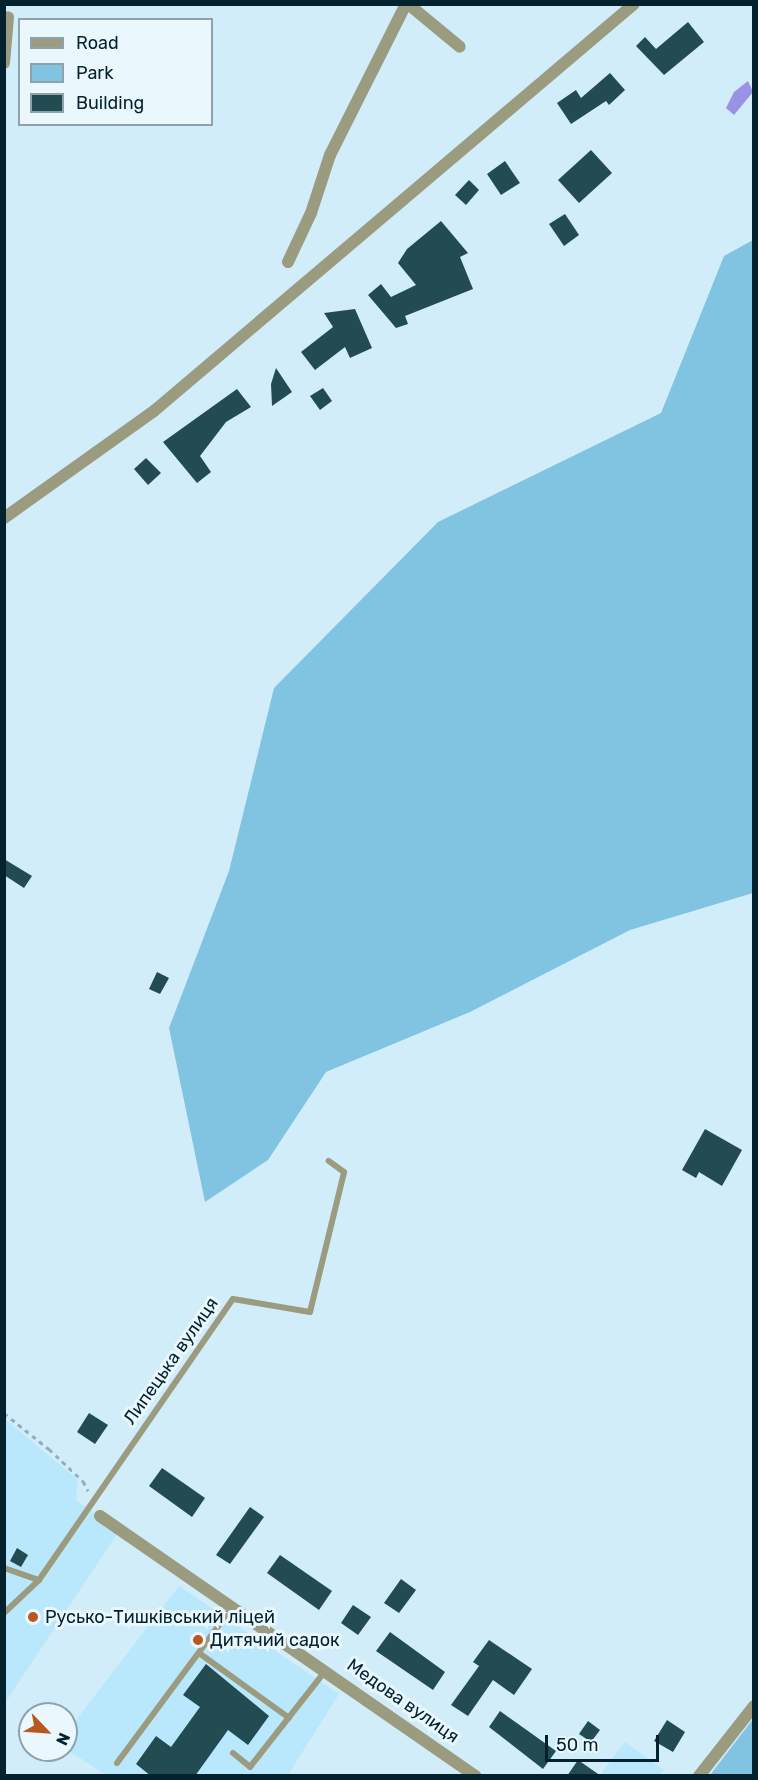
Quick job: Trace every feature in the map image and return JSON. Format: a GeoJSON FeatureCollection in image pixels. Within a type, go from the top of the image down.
{"type":"FeatureCollection","features":[{"type":"Feature","properties":{"kind":"street"},"geometry":{"type":"LineString","coordinates":[[288,262],[311,213],[330,155],[407,4],[460,47]]}},
{"type":"Feature","properties":{"kind":"street"},"geometry":{"type":"LineString","coordinates":[[4,518],[154,411],[634,4]]}},
{"type":"Feature","properties":{"kind":"street"},"geometry":{"type":"LineString","coordinates":[[4,63],[8,17]]}},
{"type":"Feature","properties":{"kind":"street","name":"Медова вулиця"},"geometry":{"type":"LineString","coordinates":[[100,1516],[326,1669],[476,1776]]}},
{"type":"Feature","properties":{"kind":"street"},"geometry":{"type":"LineString","coordinates":[[699,1776],[753,1706]]}},
{"type":"Feature","properties":{"kind":"lane","name":"Липецька вулиця"},"geometry":{"type":"LineString","coordinates":[[4,1613],[39,1580],[92,1499],[233,1299],[310,1312],[344,1172],[329,1161]]}},
{"type":"Feature","properties":{"kind":"lane"},"geometry":{"type":"LineString","coordinates":[[4,1568],[39,1580]]}},
{"type":"Feature","properties":{"kind":"lane"},"geometry":{"type":"LineString","coordinates":[[117,1763],[233,1606]]}},
{"type":"Feature","properties":{"kind":"lane"},"geometry":{"type":"LineString","coordinates":[[199,1653],[289,1718]]}},
{"type":"Feature","properties":{"kind":"lane"},"geometry":{"type":"LineString","coordinates":[[233,1754],[250,1767],[326,1669]]}},
{"type":"Feature","properties":{"kind":"path"},"geometry":{"type":"LineString","coordinates":[[4,1413],[83,1481],[92,1499]]}},
{"type":"Feature","properties":{"kind":"shaded area"},"geometry":{"type":"Polygon","coordinates":[[[748,81],[753,92],[734,115],[726,108],[734,92],[748,81]]]}},
{"type":"Feature","properties":{"kind":"shaded area","name":"Русько-Тишківський ліцей"},"geometry":{"type":"Polygon","coordinates":[[[5,1419],[78,1480],[76,1500],[119,1531],[5,1703],[5,1419]]]}},
{"type":"Feature","properties":{"kind":"shaded area","name":"Дитячий садок"},"geometry":{"type":"Polygon","coordinates":[[[179,1586],[339,1694],[288,1775],[106,1775],[78,1757],[78,1717],[179,1586]]]}},
{"type":"Feature","properties":{"kind":"shaded area"},"geometry":{"type":"Polygon","coordinates":[[[625,1742],[664,1770],[660,1775],[600,1775],[625,1742]]]}},
{"type":"Feature","properties":{"kind":"green space"},"geometry":{"type":"Polygon","coordinates":[[[753,240],[753,893],[630,930],[470,1012],[326,1072],[268,1160],[205,1202],[169,1028],[229,871],[274,688],[438,522],[661,413],[724,256],[753,240]]]}},
{"type":"Feature","properties":{"kind":"green space"},"geometry":{"type":"Polygon","coordinates":[[[753,1719],[753,1775],[710,1775],[753,1719]]]}},
{"type":"Feature","properties":{"kind":"building"},"geometry":{"type":"Polygon","coordinates":[[[688,22],[704,42],[664,75],[636,46],[645,37],[656,49],[688,22]]]}},
{"type":"Feature","properties":{"kind":"building"},"geometry":{"type":"Polygon","coordinates":[[[610,73],[625,90],[609,105],[606,101],[571,124],[557,103],[576,90],[581,98],[610,73]]]}},
{"type":"Feature","properties":{"kind":"building"},"geometry":{"type":"Polygon","coordinates":[[[591,150],[612,173],[579,203],[558,180],[591,150]]]}},
{"type":"Feature","properties":{"kind":"building"},"geometry":{"type":"Polygon","coordinates":[[[505,161],[520,183],[501,195],[487,174],[505,161]]]}},
{"type":"Feature","properties":{"kind":"building"},"geometry":{"type":"Polygon","coordinates":[[[469,180],[479,190],[466,205],[455,195],[469,180]]]}},
{"type":"Feature","properties":{"kind":"building"},"geometry":{"type":"Polygon","coordinates":[[[565,214],[579,235],[564,246],[549,224],[565,214]]]}},
{"type":"Feature","properties":{"kind":"building"},"geometry":{"type":"Polygon","coordinates":[[[441,221],[468,253],[460,257],[473,289],[405,316],[408,324],[396,328],[368,295],[381,284],[391,297],[416,285],[398,263],[407,249],[441,221]]]}},
{"type":"Feature","properties":{"kind":"building"},"geometry":{"type":"Polygon","coordinates":[[[355,309],[372,348],[350,358],[345,347],[315,370],[301,352],[333,327],[324,313],[355,309]]]}},
{"type":"Feature","properties":{"kind":"building"},"geometry":{"type":"Polygon","coordinates":[[[276,368],[292,392],[272,406],[271,384],[276,368]]]}},
{"type":"Feature","properties":{"kind":"building"},"geometry":{"type":"Polygon","coordinates":[[[323,388],[332,401],[320,410],[310,396],[323,388]]]}},
{"type":"Feature","properties":{"kind":"building"},"geometry":{"type":"Polygon","coordinates":[[[237,389],[251,407],[226,422],[200,456],[211,472],[197,483],[163,442],[237,389]]]}},
{"type":"Feature","properties":{"kind":"building"},"geometry":{"type":"Polygon","coordinates":[[[146,458],[161,473],[148,485],[134,469],[146,458]]]}},
{"type":"Feature","properties":{"kind":"building"},"geometry":{"type":"Polygon","coordinates":[[[4,859],[32,876],[24,888],[4,875],[4,859]]]}},
{"type":"Feature","properties":{"kind":"building"},"geometry":{"type":"Polygon","coordinates":[[[157,972],[169,978],[160,994],[149,989],[157,972]]]}},
{"type":"Feature","properties":{"kind":"building"},"geometry":{"type":"Polygon","coordinates":[[[705,1129],[742,1150],[722,1186],[699,1172],[696,1178],[682,1170],[705,1129]]]}},
{"type":"Feature","properties":{"kind":"building"},"geometry":{"type":"Polygon","coordinates":[[[89,1413],[108,1425],[95,1444],[77,1432],[89,1413]]]}},
{"type":"Feature","properties":{"kind":"building"},"geometry":{"type":"Polygon","coordinates":[[[162,1468],[205,1498],[192,1517],[149,1486],[162,1468]]]}},
{"type":"Feature","properties":{"kind":"building"},"geometry":{"type":"Polygon","coordinates":[[[250,1507],[264,1517],[230,1564],[216,1555],[250,1507]]]}},
{"type":"Feature","properties":{"kind":"building"},"geometry":{"type":"Polygon","coordinates":[[[17,1548],[28,1555],[21,1567],[10,1561],[17,1548]]]}},
{"type":"Feature","properties":{"kind":"building"},"geometry":{"type":"Polygon","coordinates":[[[280,1555],[332,1591],[319,1610],[267,1573],[280,1555]]]}},
{"type":"Feature","properties":{"kind":"building"},"geometry":{"type":"Polygon","coordinates":[[[401,1579],[416,1590],[399,1613],[384,1603],[401,1579]]]}},
{"type":"Feature","properties":{"kind":"building"},"geometry":{"type":"Polygon","coordinates":[[[353,1605],[371,1617],[358,1635],[341,1623],[353,1605]]]}},
{"type":"Feature","properties":{"kind":"building"},"geometry":{"type":"Polygon","coordinates":[[[390,1632],[445,1672],[433,1690],[376,1651],[390,1632]]]}},
{"type":"Feature","properties":{"kind":"building"},"geometry":{"type":"Polygon","coordinates":[[[489,1640],[532,1669],[514,1695],[493,1680],[468,1716],[451,1705],[479,1666],[473,1662],[489,1640]]]}},
{"type":"Feature","properties":{"kind":"building"},"geometry":{"type":"Polygon","coordinates":[[[206,1664],[269,1716],[248,1745],[228,1730],[195,1776],[151,1776],[136,1764],[156,1736],[171,1747],[200,1707],[183,1695],[206,1664]]]}},
{"type":"Feature","properties":{"kind":"building"},"geometry":{"type":"Polygon","coordinates":[[[500,1711],[556,1751],[543,1769],[489,1727],[500,1711]]]}},
{"type":"Feature","properties":{"kind":"building"},"geometry":{"type":"Polygon","coordinates":[[[667,1720],[685,1732],[673,1752],[654,1741],[667,1720]]]}},
{"type":"Feature","properties":{"kind":"building"},"geometry":{"type":"Polygon","coordinates":[[[588,1721],[600,1730],[591,1742],[579,1734],[588,1721]]]}},
{"type":"Feature","properties":{"kind":"building"},"geometry":{"type":"Polygon","coordinates":[[[578,1760],[601,1776],[567,1776],[578,1760]]]}},
{"type":"Feature","properties":{"kind":"place","name":"Русько-Тишківський ліцей"},"geometry":{"type":"Point","coordinates":[33,1617]}},
{"type":"Feature","properties":{"kind":"place","name":"Дитячий садок"},"geometry":{"type":"Point","coordinates":[198,1640]}}]}
